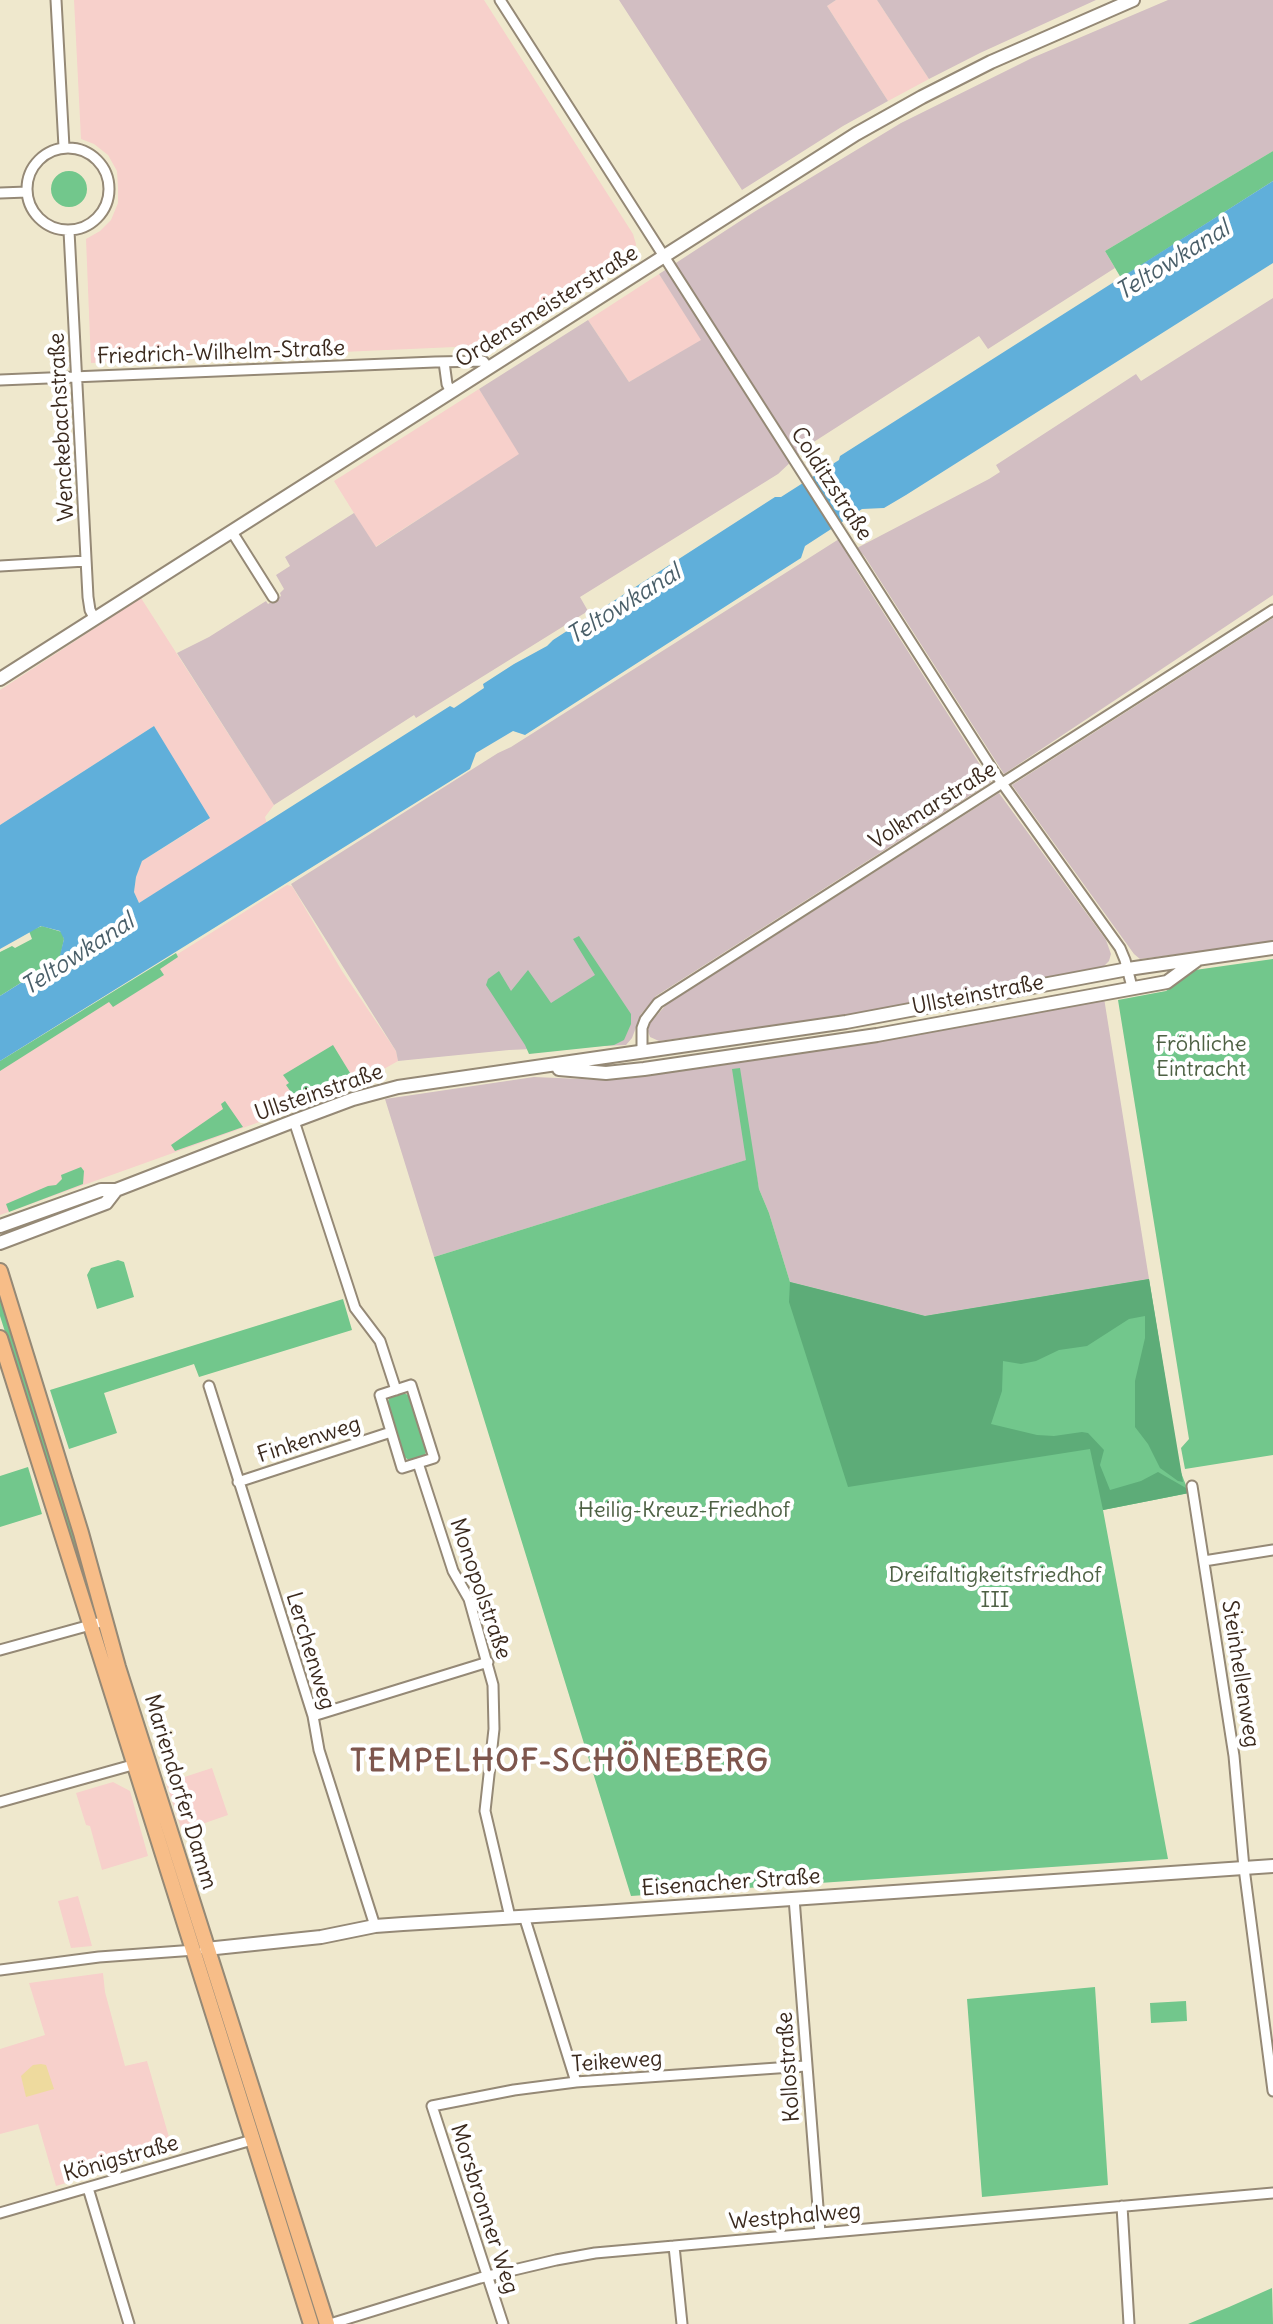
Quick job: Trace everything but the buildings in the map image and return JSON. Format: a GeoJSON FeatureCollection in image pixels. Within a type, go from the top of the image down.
{"type":"FeatureCollection","features":[{"type":"Feature","properties":{"kind":"main road","name":"Mariendorfer Damm"},"geometry":{"type":"LineString","coordinates":[[0,1271],[81,1533],[98,1623]]}},
{"type":"Feature","properties":{"kind":"main road","name":"Mariendorfer Damm"},"geometry":{"type":"LineString","coordinates":[[0,1338],[98,1623],[199,1949],[252,2140],[311,2324]]}},
{"type":"Feature","properties":{"kind":"main road","name":"Mariendorfer Damm"},"geometry":{"type":"LineString","coordinates":[[199,1949],[328,2324]]}},
{"type":"Feature","properties":{"kind":"street"},"geometry":{"type":"LineString","coordinates":[[56,0],[64,147]]}},
{"type":"Feature","properties":{"kind":"street","name":"Colditzstraße"},"geometry":{"type":"LineString","coordinates":[[500,0],[1002,783],[1109,931],[1124,956],[1132,987]]}},
{"type":"Feature","properties":{"kind":"street","name":"Ordensmeisterstraße"},"geometry":{"type":"LineString","coordinates":[[0,679],[856,134],[1017,50],[1133,0]]}},
{"type":"Feature","properties":{"kind":"street"},"geometry":{"type":"LineString","coordinates":[[64,147],[77,148],[92,156],[104,168],[109,183],[107,202],[97,219],[80,229],[69,231],[43,222],[32,210],[27,192],[29,176],[36,162],[48,152],[64,147]]}},
{"type":"Feature","properties":{"kind":"street"},"geometry":{"type":"LineString","coordinates":[[0,193],[27,192]]}},
{"type":"Feature","properties":{"kind":"street","name":"Wenckebachstraße"},"geometry":{"type":"LineString","coordinates":[[69,231],[86,561],[90,610],[95,619]]}},
{"type":"Feature","properties":{"kind":"street","name":"Friedrich-Wilhelm-Straße"},"geometry":{"type":"LineString","coordinates":[[0,380],[444,362],[483,361],[488,367]]}},
{"type":"Feature","properties":{"kind":"street"},"geometry":{"type":"LineString","coordinates":[[444,362],[451,392]]}},
{"type":"Feature","properties":{"kind":"street"},"geometry":{"type":"LineString","coordinates":[[232,532],[273,597]]}},
{"type":"Feature","properties":{"kind":"street"},"geometry":{"type":"LineString","coordinates":[[0,566],[86,561]]}},
{"type":"Feature","properties":{"kind":"street","name":"Volkmarstraße"},"geometry":{"type":"LineString","coordinates":[[642,1051],[642,1028],[658,1003],[1273,610]]}},
{"type":"Feature","properties":{"kind":"street","name":"Ullsteinstraße"},"geometry":{"type":"LineString","coordinates":[[0,1226],[101,1190],[116,1190],[294,1121],[385,1090],[846,1022],[1128,969],[1273,948]]}},
{"type":"Feature","properties":{"kind":"street","name":"Ullsteinstraße"},"geometry":{"type":"LineString","coordinates":[[543,1067],[606,1073],[757,1054],[893,1032],[1167,982],[1200,958]]}},
{"type":"Feature","properties":{"kind":"street"},"geometry":{"type":"LineString","coordinates":[[1082,977],[1085,995]]}},
{"type":"Feature","properties":{"kind":"street"},"geometry":{"type":"LineString","coordinates":[[754,1035],[757,1054]]}},
{"type":"Feature","properties":{"kind":"street"},"geometry":{"type":"LineString","coordinates":[[642,1051],[644,1069]]}},
{"type":"Feature","properties":{"kind":"street"},"geometry":{"type":"LineString","coordinates":[[294,1121],[355,1308],[380,1341],[396,1390]]}},
{"type":"Feature","properties":{"kind":"street","name":"Ullsteinstraße"},"geometry":{"type":"LineString","coordinates":[[0,1243],[106,1203],[116,1190]]}},
{"type":"Feature","properties":{"kind":"street"},"geometry":{"type":"LineString","coordinates":[[411,1385],[434,1458],[402,1468],[380,1395],[396,1390],[411,1385]]}},
{"type":"Feature","properties":{"kind":"street","name":"Lerchenweg"},"geometry":{"type":"LineString","coordinates":[[209,1386],[313,1716],[319,1750],[375,1926]]}},
{"type":"Feature","properties":{"kind":"street","name":"Finkenweg"},"geometry":{"type":"LineString","coordinates":[[238,1482],[391,1432]]}},
{"type":"Feature","properties":{"kind":"street","name":"Monopolstraße"},"geometry":{"type":"LineString","coordinates":[[418,1463],[453,1571],[469,1599],[493,1685],[495,1719],[485,1811],[510,1917]]}},
{"type":"Feature","properties":{"kind":"street","name":"Steinhellenweg"},"geometry":{"type":"LineString","coordinates":[[1192,1486],[1234,1756],[1244,1868],[1273,2091]]}},
{"type":"Feature","properties":{"kind":"street"},"geometry":{"type":"LineString","coordinates":[[1204,1561],[1273,1550]]}},
{"type":"Feature","properties":{"kind":"street"},"geometry":{"type":"LineString","coordinates":[[0,1650],[98,1623]]}},
{"type":"Feature","properties":{"kind":"street"},"geometry":{"type":"LineString","coordinates":[[313,1716],[488,1662]]}},
{"type":"Feature","properties":{"kind":"street"},"geometry":{"type":"LineString","coordinates":[[0,1802],[141,1762]]}},
{"type":"Feature","properties":{"kind":"street","name":"Eisenacher Straße"},"geometry":{"type":"LineString","coordinates":[[199,1949],[321,1937],[375,1926],[1273,1866]]}},
{"type":"Feature","properties":{"kind":"street","name":"Kollostraße"},"geometry":{"type":"LineString","coordinates":[[794,1898],[820,2233]]}},
{"type":"Feature","properties":{"kind":"street"},"geometry":{"type":"LineString","coordinates":[[524,1916],[576,2082]]}},
{"type":"Feature","properties":{"kind":"street"},"geometry":{"type":"LineString","coordinates":[[0,1970],[199,1949]]}},
{"type":"Feature","properties":{"kind":"street","name":"Teikeweg"},"geometry":{"type":"LineString","coordinates":[[432,2106],[576,2082],[806,2066]]}},
{"type":"Feature","properties":{"kind":"street","name":"Morsbronner Weg"},"geometry":{"type":"LineString","coordinates":[[432,2106],[503,2324]]}},
{"type":"Feature","properties":{"kind":"street","name":"Königstraße"},"geometry":{"type":"LineString","coordinates":[[0,2213],[252,2140]]}},
{"type":"Feature","properties":{"kind":"street"},"geometry":{"type":"LineString","coordinates":[[88,2188],[129,2324]]}},
{"type":"Feature","properties":{"kind":"street","name":"Westphalweg"},"geometry":{"type":"LineString","coordinates":[[328,2324],[487,2276],[580,2256],[1273,2193]]}},
{"type":"Feature","properties":{"kind":"street"},"geometry":{"type":"LineString","coordinates":[[1122,2206],[1129,2324]]}},
{"type":"Feature","properties":{"kind":"street"},"geometry":{"type":"LineString","coordinates":[[674,2246],[682,2324]]}},
{"type":"Feature","properties":{"kind":"shaded area"},"geometry":{"type":"Polygon","coordinates":[[[74,0],[484,0],[633,234],[635,254],[630,262],[501,345],[91,363],[86,239],[111,220],[118,203],[118,188],[117,171],[108,155],[81,139],[74,0]]]}},
{"type":"Feature","properties":{"kind":"shaded area"},"geometry":{"type":"Polygon","coordinates":[[[619,0],[836,0],[827,6],[888,101],[742,190],[619,0]]]}},
{"type":"Feature","properties":{"kind":"shaded area"},"geometry":{"type":"Polygon","coordinates":[[[836,0],[877,0],[929,79],[888,101],[827,6],[836,0]]]}},
{"type":"Feature","properties":{"kind":"shaded area"},"geometry":{"type":"Polygon","coordinates":[[[877,0],[1096,0],[929,79],[877,0]]]}},
{"type":"Feature","properties":{"kind":"shaded area"},"geometry":{"type":"Polygon","coordinates":[[[1168,0],[1273,0],[1273,151],[1105,251],[1115,268],[988,349],[979,336],[809,445],[778,474],[580,597],[588,611],[416,718],[414,715],[274,805],[177,653],[266,601],[268,604],[281,596],[284,589],[276,575],[290,566],[285,557],[354,513],[376,547],[519,454],[479,389],[588,320],[629,382],[701,340],[659,274],[901,123],[1032,58],[1168,0]]]}},
{"type":"Feature","properties":{"kind":"shaded area"},"geometry":{"type":"Polygon","coordinates":[[[659,274],[702,340],[629,382],[588,320],[659,274]]]}},
{"type":"Feature","properties":{"kind":"shaded area"},"geometry":{"type":"Polygon","coordinates":[[[1273,298],[1273,595],[1004,774],[857,548],[989,479],[1000,472],[996,465],[1136,374],[1141,381],[1273,298]]]}},
{"type":"Feature","properties":{"kind":"shaded area"},"geometry":{"type":"Polygon","coordinates":[[[479,389],[520,454],[375,547],[334,481],[479,389]]]}},
{"type":"Feature","properties":{"kind":"shaded area"},"geometry":{"type":"Polygon","coordinates":[[[839,539],[991,782],[656,996],[641,1014],[626,1045],[509,1050],[398,1061],[396,1051],[291,884],[839,539]]]}},
{"type":"Feature","properties":{"kind":"shaded area"},"geometry":{"type":"Polygon","coordinates":[[[141,598],[274,805],[265,817],[267,824],[139,903],[134,892],[142,861],[208,820],[154,726],[0,825],[0,690],[141,598]]]}},
{"type":"Feature","properties":{"kind":"shaded area"},"geometry":{"type":"Polygon","coordinates":[[[1273,618],[1273,942],[1140,959],[1012,785],[1273,618]]]}},
{"type":"Feature","properties":{"kind":"shaded area"},"geometry":{"type":"Polygon","coordinates":[[[999,793],[1106,940],[1111,954],[1104,966],[823,1019],[659,1041],[650,1037],[650,1023],[666,1005],[999,793]]]}},
{"type":"Feature","properties":{"kind":"shaded area"},"geometry":{"type":"Polygon","coordinates":[[[287,885],[292,886],[342,971],[396,1051],[398,1061],[368,1078],[279,1115],[0,1215],[0,1066],[287,885]]]}},
{"type":"Feature","properties":{"kind":"shaded area"},"geometry":{"type":"Polygon","coordinates":[[[1104,998],[1149,1279],[925,1316],[790,1282],[759,1189],[753,1158],[434,1257],[385,1099],[534,1077],[605,1080],[766,1058],[925,1033],[1104,998]]]}},
{"type":"Feature","properties":{"kind":"shaded area"},"geometry":{"type":"Polygon","coordinates":[[[212,1768],[228,1815],[182,1831],[166,1783],[212,1768]]]}},
{"type":"Feature","properties":{"kind":"shaded area"},"geometry":{"type":"Polygon","coordinates":[[[113,1782],[130,1791],[148,1856],[102,1870],[90,1826],[86,1825],[76,1793],[113,1782]]]}},
{"type":"Feature","properties":{"kind":"shaded area"},"geometry":{"type":"Polygon","coordinates":[[[78,1896],[92,1946],[71,1948],[58,1901],[78,1896]]]}},
{"type":"Feature","properties":{"kind":"shaded area"},"geometry":{"type":"Polygon","coordinates":[[[103,1973],[105,1992],[125,2066],[147,2061],[173,2151],[56,2186],[38,2124],[0,2134],[0,2049],[45,2035],[29,1983],[103,1973]]]}},
{"type":"Feature","properties":{"kind":"green space"},"geometry":{"type":"Polygon","coordinates":[[[1273,151],[1273,181],[1121,278],[1105,251],[1273,151]]]}},
{"type":"Feature","properties":{"kind":"green space"},"geometry":{"type":"Polygon","coordinates":[[[69,171],[82,176],[87,189],[82,202],[69,207],[56,202],[51,189],[56,176],[69,171]]]}},
{"type":"Feature","properties":{"kind":"green space"},"geometry":{"type":"Polygon","coordinates":[[[42,926],[62,932],[64,939],[60,958],[0,996],[0,952],[32,939],[29,931],[42,926]]]}},
{"type":"Feature","properties":{"kind":"green space"},"geometry":{"type":"Polygon","coordinates":[[[579,936],[631,1014],[631,1024],[624,1040],[614,1045],[529,1054],[486,985],[488,979],[499,971],[511,991],[528,970],[551,1003],[595,975],[573,939],[579,936]]]}},
{"type":"Feature","properties":{"kind":"green space"},"geometry":{"type":"Polygon","coordinates":[[[176,953],[178,957],[160,969],[164,975],[113,1007],[109,1002],[0,1071],[0,1061],[176,953]]]}},
{"type":"Feature","properties":{"kind":"green space","name":"Fröhliche Eintracht"},"geometry":{"type":"Polygon","coordinates":[[[1273,959],[1273,1455],[1185,1469],[1181,1448],[1189,1439],[1118,1000],[1166,991],[1195,970],[1273,959]]]}},
{"type":"Feature","properties":{"kind":"green space"},"geometry":{"type":"Polygon","coordinates":[[[333,1045],[355,1081],[300,1105],[283,1075],[333,1045]]]}},
{"type":"Feature","properties":{"kind":"green space"},"geometry":{"type":"Polygon","coordinates":[[[740,1068],[759,1189],[790,1282],[925,1316],[1149,1279],[1180,1470],[1189,1493],[1103,1510],[1168,1859],[631,1896],[434,1257],[746,1160],[732,1069],[740,1068]]]}},
{"type":"Feature","properties":{"kind":"green space"},"geometry":{"type":"Polygon","coordinates":[[[225,1101],[243,1127],[175,1151],[171,1145],[223,1109],[221,1104],[225,1101]]]}},
{"type":"Feature","properties":{"kind":"green space"},"geometry":{"type":"Polygon","coordinates":[[[81,1167],[84,1171],[83,1184],[9,1212],[6,1204],[56,1185],[62,1179],[61,1175],[81,1167]]]}},
{"type":"Feature","properties":{"kind":"green space"},"geometry":{"type":"Polygon","coordinates":[[[118,1260],[124,1262],[134,1297],[97,1309],[87,1275],[91,1268],[118,1260]]]}},
{"type":"Feature","properties":{"kind":"green space"},"geometry":{"type":"Polygon","coordinates":[[[1149,1279],[1183,1482],[1160,1468],[1135,1427],[1135,1381],[1145,1338],[1145,1316],[1129,1319],[1087,1346],[1059,1350],[1021,1364],[1003,1361],[1002,1391],[991,1424],[1037,1435],[1088,1433],[1104,1450],[1100,1465],[1110,1490],[1141,1481],[1158,1472],[1186,1488],[1189,1493],[1103,1510],[1090,1449],[848,1487],[789,1302],[790,1282],[925,1316],[1149,1279]]]}},
{"type":"Feature","properties":{"kind":"green space"},"geometry":{"type":"Polygon","coordinates":[[[0,1294],[74,1533],[95,1607],[92,1608],[0,1316],[0,1294]]]}},
{"type":"Feature","properties":{"kind":"green space"},"geometry":{"type":"Polygon","coordinates":[[[343,1299],[352,1330],[199,1377],[194,1364],[104,1393],[117,1433],[69,1449],[50,1390],[343,1299]]]}},
{"type":"Feature","properties":{"kind":"green space"},"geometry":{"type":"Polygon","coordinates":[[[402,1392],[410,1396],[427,1447],[425,1456],[410,1461],[403,1456],[387,1406],[389,1398],[402,1392]]]}},
{"type":"Feature","properties":{"kind":"green space"},"geometry":{"type":"Polygon","coordinates":[[[28,1467],[42,1514],[0,1527],[0,1476],[28,1467]]]}},
{"type":"Feature","properties":{"kind":"green space"},"geometry":{"type":"Polygon","coordinates":[[[1095,1987],[1108,2185],[982,2197],[967,1999],[1095,1987]]]}},
{"type":"Feature","properties":{"kind":"green space"},"geometry":{"type":"Polygon","coordinates":[[[1186,2001],[1187,2021],[1151,2023],[1150,2003],[1186,2001]]]}},
{"type":"Feature","properties":{"kind":"green space"},"geometry":{"type":"Polygon","coordinates":[[[1272,2288],[1273,2324],[1188,2324],[1229,2307],[1272,2288]]]}},
{"type":"Feature","properties":{"kind":"sand"},"geometry":{"type":"Polygon","coordinates":[[[33,2065],[46,2065],[54,2089],[26,2097],[21,2076],[33,2065]]]}},
{"type":"Feature","properties":{"kind":"water","name":"Teltowkanal"},"geometry":{"type":"Polygon","coordinates":[[[1273,181],[1273,263],[906,495],[884,508],[862,509],[805,546],[801,558],[525,735],[513,731],[476,753],[470,769],[0,1061],[0,996],[59,959],[64,939],[60,931],[41,926],[0,949],[0,825],[154,726],[210,818],[142,861],[134,892],[139,903],[450,706],[454,708],[514,664],[547,646],[775,497],[781,497],[839,460],[840,456],[1273,181]]]}},
{"type":"Feature","properties":{"kind":"district","name":"TEMPELHOF-SCHÖNEBERG"},"geometry":{"type":"Point","coordinates":[560,1762]}},
{"type":"Feature","properties":{"kind":"park label","name":"Heilig-Kreuz-Friedhof"},"geometry":{"type":"Point","coordinates":[684,1511]}},
{"type":"Feature","properties":{"kind":"park label","name":"Dreifaltigkeitsfriedhof III"},"geometry":{"type":"Point","coordinates":[995,1588]}}]}
